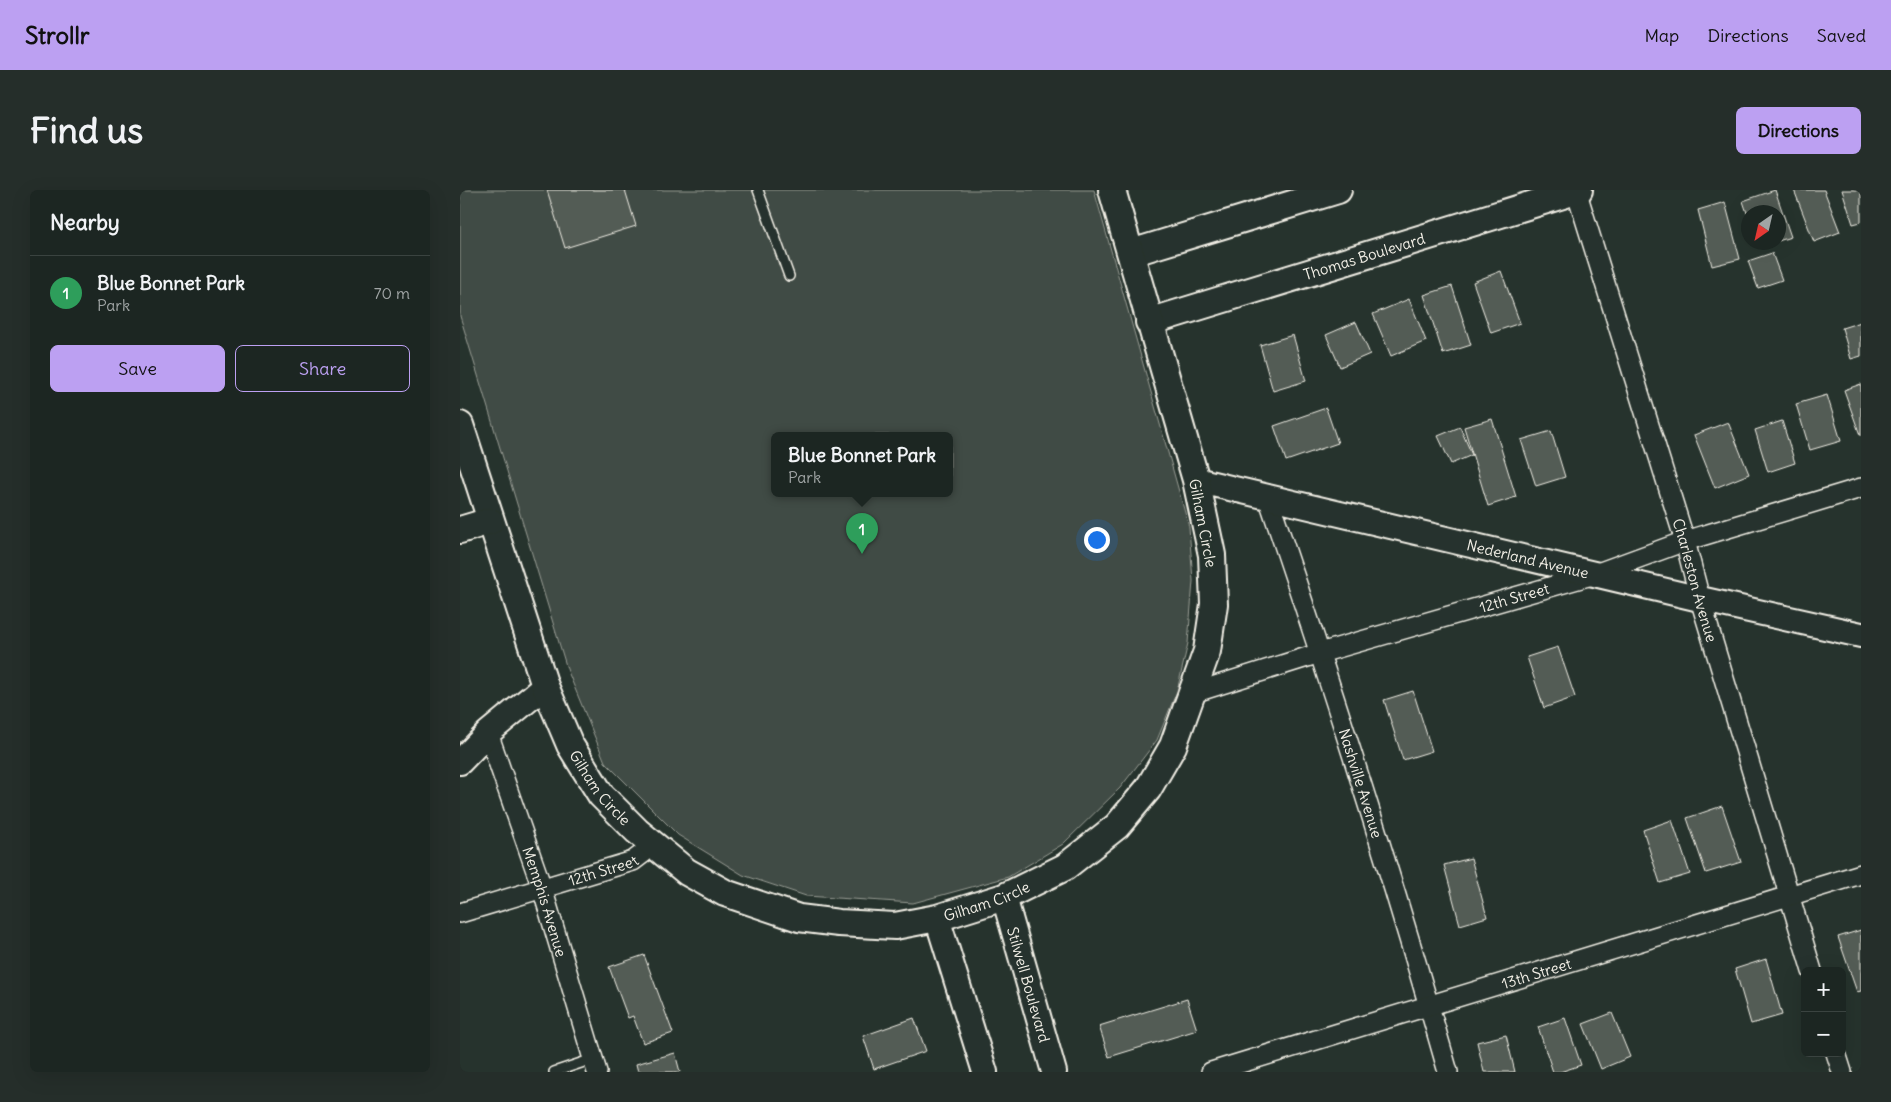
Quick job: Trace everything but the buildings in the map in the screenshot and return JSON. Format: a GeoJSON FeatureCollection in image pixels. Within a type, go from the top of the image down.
{"type":"FeatureCollection","features":[{"type":"Feature","properties":{"kind":"main road","name":"Gilham Circle"},"geometry":{"type":"LineString","coordinates":[[460,425],[464,454],[490,521],[545,686],[570,745],[601,795],[636,831],[687,872],[725,893],[799,918],[839,923],[895,926],[937,918],[1004,897],[1065,867],[1117,826],[1148,788],[1174,746],[1194,693],[1207,651],[1214,604],[1212,555],[1196,480],[1112,190]]}},
{"type":"Feature","properties":{"kind":"main road"},"geometry":{"type":"LineString","coordinates":[[1131,253],[1338,190]]}},
{"type":"Feature","properties":{"kind":"main road","name":"Thomas Boulevard"},"geometry":{"type":"LineString","coordinates":[[1149,322],[1577,190]]}},
{"type":"Feature","properties":{"kind":"main road"},"geometry":{"type":"LineString","coordinates":[[460,530],[490,521]]}},
{"type":"Feature","properties":{"kind":"street","name":"Charleston Avenue"},"geometry":{"type":"LineString","coordinates":[[1577,190],[1685,541],[1700,599],[1811,967]]}},
{"type":"Feature","properties":{"kind":"street","name":"Nederland Avenue"},"geometry":{"type":"LineString","coordinates":[[1196,480],[1861,635]]}},
{"type":"Feature","properties":{"kind":"street","name":"12th Street"},"geometry":{"type":"LineString","coordinates":[[1194,693],[1320,653],[1595,574],[1685,541],[1861,488]]}},
{"type":"Feature","properties":{"kind":"street","name":"Nashville Avenue"},"geometry":{"type":"LineString","coordinates":[[1268,497],[1320,653],[1448,1072]]}},
{"type":"Feature","properties":{"kind":"street"},"geometry":{"type":"LineString","coordinates":[[460,762],[488,733],[545,686]]}},
{"type":"Feature","properties":{"kind":"street","name":"Memphis Avenue"},"geometry":{"type":"LineString","coordinates":[[488,733],[542,888],[595,1066]]}},
{"type":"Feature","properties":{"kind":"street","name":"12th Street"},"geometry":{"type":"LineString","coordinates":[[460,913],[633,862],[654,845]]}},
{"type":"Feature","properties":{"kind":"street","name":"13th Street"},"geometry":{"type":"LineString","coordinates":[[1211,1072],[1861,874]]}},
{"type":"Feature","properties":{"kind":"street","name":"Stilwell Boulevard"},"geometry":{"type":"LineString","coordinates":[[1004,897],[1054,1072]]}},
{"type":"Feature","properties":{"kind":"street"},"geometry":{"type":"LineString","coordinates":[[937,918],[985,1072]]}},
{"type":"Feature","properties":{"kind":"street"},"geometry":{"type":"LineString","coordinates":[[1837,1057],[1842,1072]]}},
{"type":"Feature","properties":{"kind":"lane"},"geometry":{"type":"LineString","coordinates":[[758,190],[789,276]]}},
{"type":"Feature","properties":{"kind":"lane"},"geometry":{"type":"LineString","coordinates":[[554,1072],[595,1066]]}},
{"type":"Feature","properties":{"kind":"shaded area"},"geometry":{"type":"Polygon","coordinates":[[[460,190],[1094,190],[1189,527],[1193,581],[1188,643],[1177,691],[1157,740],[1120,788],[1063,844],[1008,877],[913,903],[806,896],[743,875],[678,835],[605,762],[567,669],[460,316],[460,190]]]}},
{"type":"Feature","properties":{"kind":"place","name":"Blue Bonnet Park"},"geometry":{"type":"Point","coordinates":[862,554]}}]}
